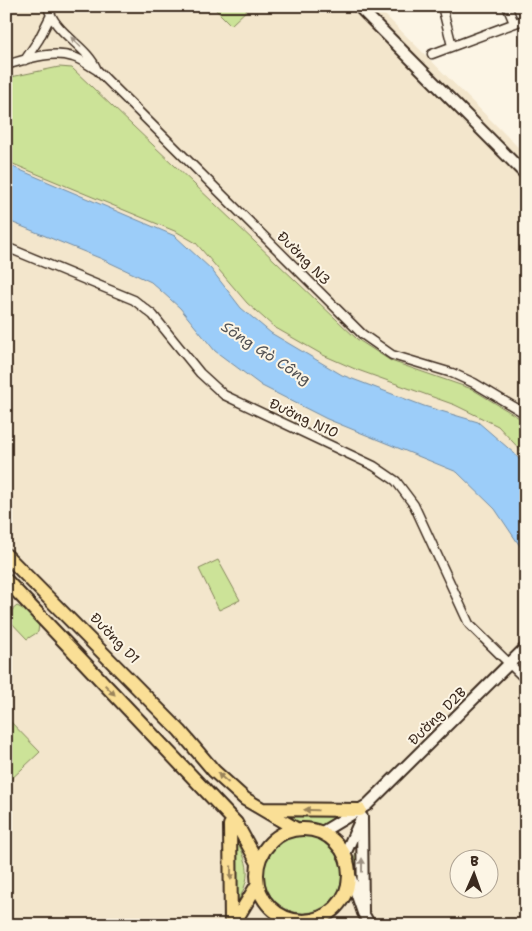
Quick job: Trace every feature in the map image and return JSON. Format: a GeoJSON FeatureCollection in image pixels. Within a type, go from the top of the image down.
{"type":"FeatureCollection","features":[{"type":"Feature","properties":{"kind":"main road","name":"Đường D1"},"geometry":{"type":"LineString","coordinates":[[6,555],[180,730],[214,771],[260,809],[296,829]]}},
{"type":"Feature","properties":{"kind":"main road"},"geometry":{"type":"LineString","coordinates":[[6,580],[236,823],[232,824],[231,925]]}},
{"type":"Feature","properties":{"kind":"main road"},"geometry":{"type":"LineString","coordinates":[[140,721],[143,732],[232,824],[258,863]]}},
{"type":"Feature","properties":{"kind":"main road"},"geometry":{"type":"LineString","coordinates":[[260,809],[363,811]]}},
{"type":"Feature","properties":{"kind":"main road"},"geometry":{"type":"LineString","coordinates":[[296,829],[322,832],[335,841],[345,854],[350,875],[348,888],[343,899],[335,909],[317,923],[297,921],[283,917],[271,909],[262,898],[257,885],[258,863],[263,851],[272,840],[283,833],[296,829]]}},
{"type":"Feature","properties":{"kind":"main road"},"geometry":{"type":"LineString","coordinates":[[231,925],[257,885]]}},
{"type":"Feature","properties":{"kind":"main road"},"geometry":{"type":"LineString","coordinates":[[282,925],[297,921]]}},
{"type":"Feature","properties":{"kind":"street"},"geometry":{"type":"LineString","coordinates":[[25,60],[39,39],[50,17],[48,6]]}},
{"type":"Feature","properties":{"kind":"street"},"geometry":{"type":"LineString","coordinates":[[358,6],[526,175]]}},
{"type":"Feature","properties":{"kind":"street"},"geometry":{"type":"LineString","coordinates":[[442,6],[452,46]]}},
{"type":"Feature","properties":{"kind":"street"},"geometry":{"type":"LineString","coordinates":[[507,6],[514,24]]}},
{"type":"Feature","properties":{"kind":"street","name":"Đường N3"},"geometry":{"type":"LineString","coordinates":[[50,17],[79,45],[94,62],[97,70]]}},
{"type":"Feature","properties":{"kind":"street"},"geometry":{"type":"LineString","coordinates":[[432,54],[526,19]]}},
{"type":"Feature","properties":{"kind":"street","name":"Đường N3"},"geometry":{"type":"LineString","coordinates":[[6,65],[59,55],[73,57],[97,70],[362,334],[392,355],[452,373],[474,383],[526,414]]}},
{"type":"Feature","properties":{"kind":"street","name":"Đường N10"},"geometry":{"type":"LineString","coordinates":[[6,246],[134,300],[154,315],[200,373],[224,395],[374,466],[396,481],[414,505],[469,624],[526,680]]}},
{"type":"Feature","properties":{"kind":"street","name":"Đường D2B"},"geometry":{"type":"LineString","coordinates":[[322,832],[363,811],[526,647]]}},
{"type":"Feature","properties":{"kind":"street"},"geometry":{"type":"LineString","coordinates":[[363,811],[363,913]]}},
{"type":"Feature","properties":{"kind":"street","name":"Đường D2B"},"geometry":{"type":"LineString","coordinates":[[345,854],[363,811]]}},
{"type":"Feature","properties":{"kind":"street"},"geometry":{"type":"LineString","coordinates":[[350,875],[363,913],[370,925]]}},
{"type":"Feature","properties":{"kind":"shaded area"},"geometry":{"type":"Polygon","coordinates":[[[6,6],[376,6],[526,155],[526,925],[6,925],[6,6]]]}},
{"type":"Feature","properties":{"kind":"green space"},"geometry":{"type":"Polygon","coordinates":[[[212,6],[251,6],[231,25],[212,6]]]}},
{"type":"Feature","properties":{"kind":"green space"},"geometry":{"type":"Polygon","coordinates":[[[59,67],[72,68],[357,339],[391,361],[472,389],[526,422],[526,456],[498,426],[455,405],[355,369],[323,355],[274,327],[247,303],[196,243],[177,232],[6,161],[6,78],[59,67]]]}},
{"type":"Feature","properties":{"kind":"green space"},"geometry":{"type":"Polygon","coordinates":[[[218,560],[240,600],[219,610],[199,569],[218,560]]]}},
{"type":"Feature","properties":{"kind":"green space"},"geometry":{"type":"Polygon","coordinates":[[[17,606],[23,609],[39,625],[38,632],[27,639],[6,615],[17,606]]]}},
{"type":"Feature","properties":{"kind":"green space"},"geometry":{"type":"Polygon","coordinates":[[[6,717],[40,752],[6,784],[6,717]]]}},
{"type":"Feature","properties":{"kind":"green space"},"geometry":{"type":"Polygon","coordinates":[[[281,813],[349,813],[327,824],[316,825],[303,823],[281,813]]]}},
{"type":"Feature","properties":{"kind":"green space"},"geometry":{"type":"Polygon","coordinates":[[[303,835],[318,838],[331,846],[339,859],[342,874],[339,889],[331,902],[318,910],[303,913],[288,910],[275,902],[267,889],[264,874],[267,859],[275,846],[288,838],[303,835]]]}},
{"type":"Feature","properties":{"kind":"green space"},"geometry":{"type":"Polygon","coordinates":[[[236,839],[245,859],[247,874],[244,889],[235,908],[236,839]]]}},
{"type":"Feature","properties":{"kind":"green space"},"geometry":{"type":"Polygon","coordinates":[[[360,841],[360,890],[352,864],[360,841]]]}},
{"type":"Feature","properties":{"kind":"water","name":"Sông Gò Công"},"geometry":{"type":"Polygon","coordinates":[[[6,164],[175,236],[211,269],[241,308],[271,333],[342,375],[424,406],[478,422],[515,454],[526,468],[526,555],[495,509],[457,472],[327,419],[262,386],[215,351],[180,308],[151,282],[102,259],[6,220],[6,164]]]}}]}
